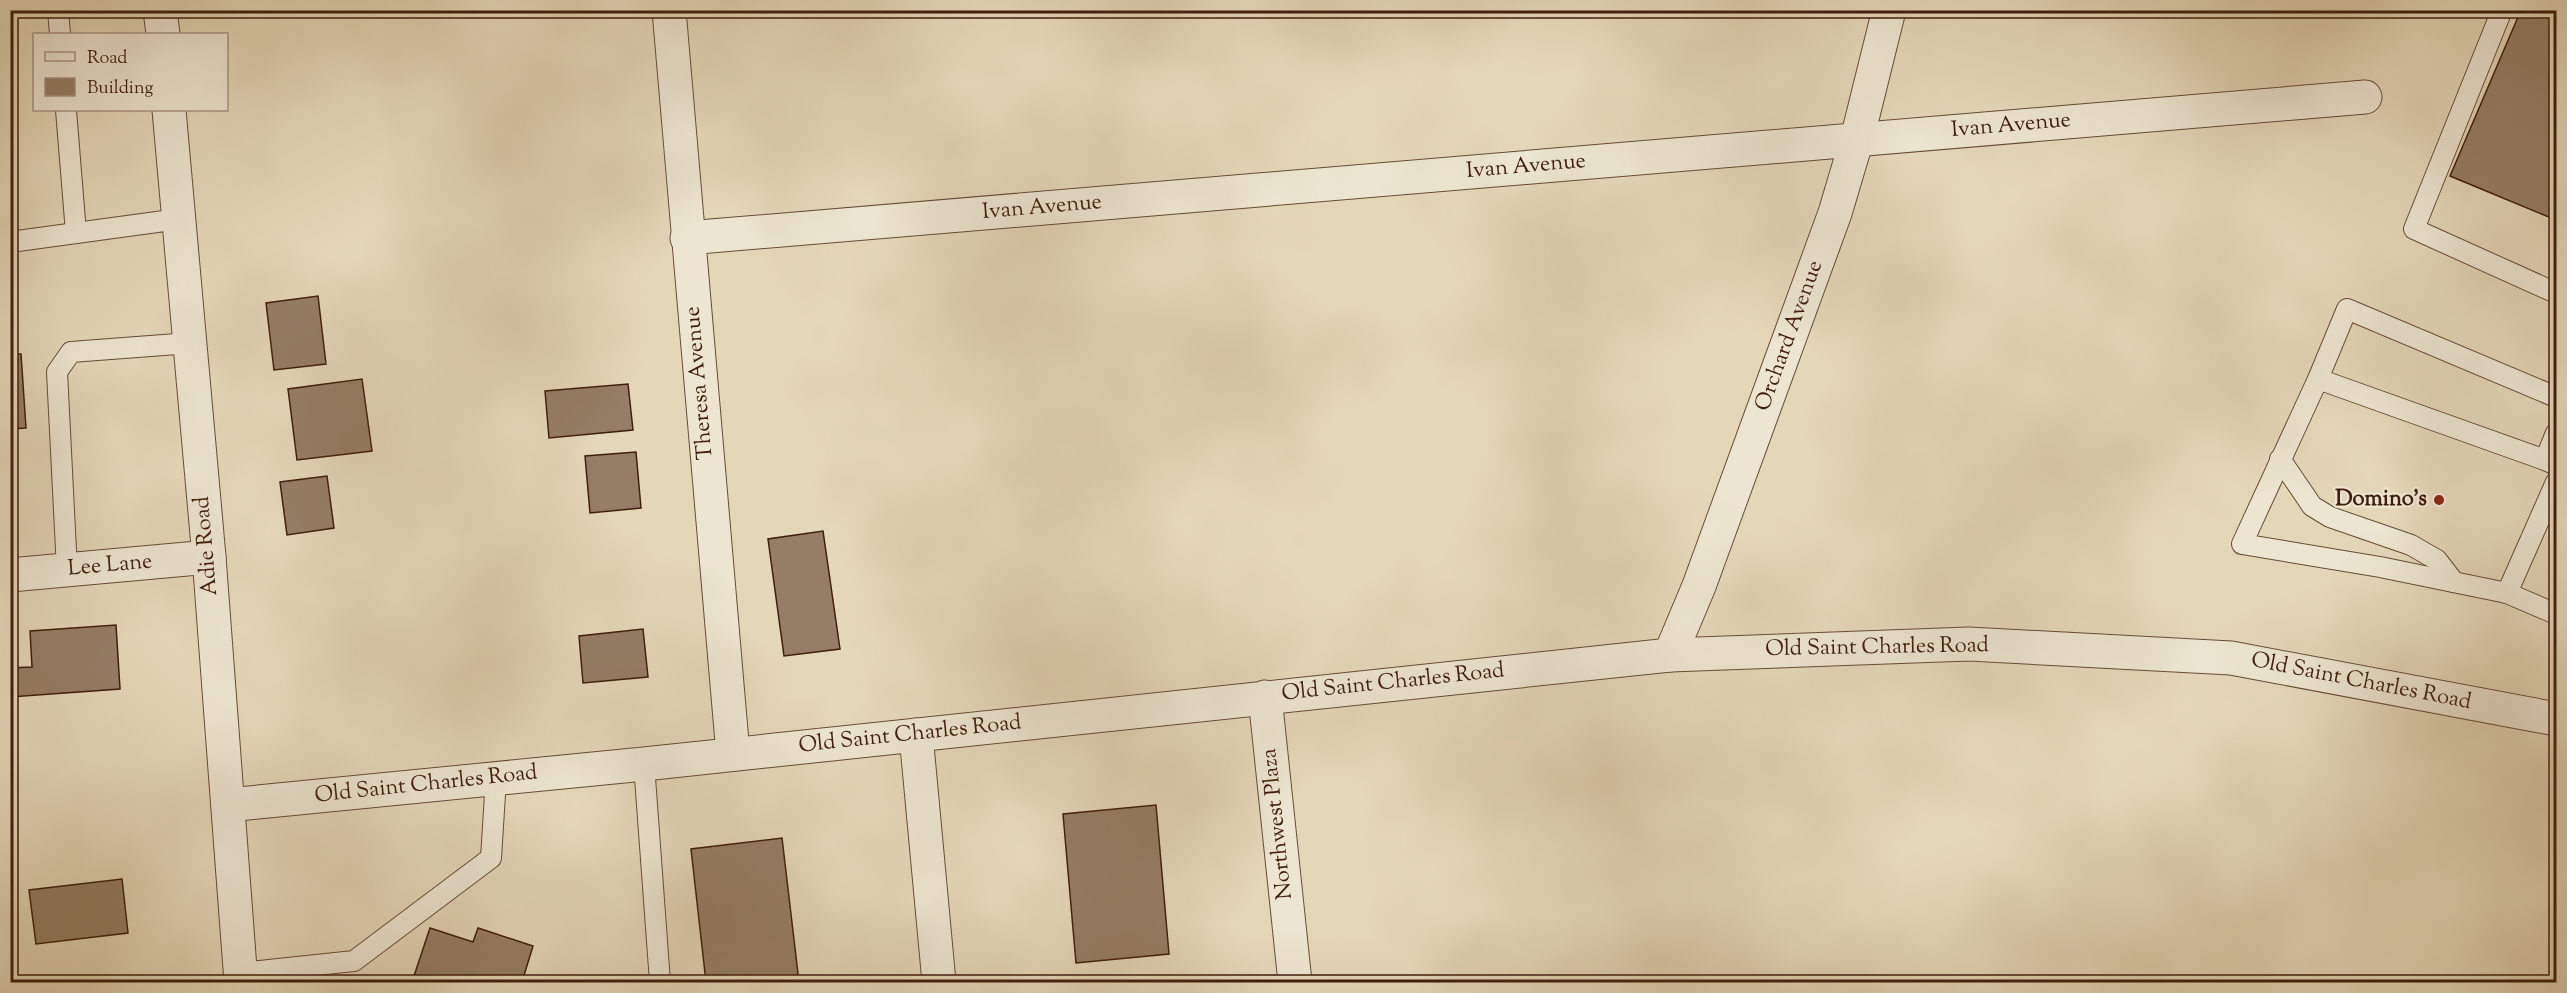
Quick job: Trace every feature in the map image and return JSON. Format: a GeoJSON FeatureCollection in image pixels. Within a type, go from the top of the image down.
{"type":"FeatureCollection","features":[{"type":"Feature","properties":{"kind":"street"},"geometry":{"type":"LineString","coordinates":[[160,10],[163,33]]}},
{"type":"Feature","properties":{"kind":"street","name":"Theresa Avenue"},"geometry":{"type":"LineString","coordinates":[[669,10],[733,754]]}},
{"type":"Feature","properties":{"kind":"street","name":"Orchard Avenue"},"geometry":{"type":"LineString","coordinates":[[1670,655],[1699,586],[1831,224],[1857,139],[1889,10]]}},
{"type":"Feature","properties":{"kind":"street","name":"Ivan Avenue"},"geometry":{"type":"LineString","coordinates":[[687,238],[2366,97]]}},
{"type":"Feature","properties":{"kind":"street","name":"Adie Road"},"geometry":{"type":"LineString","coordinates":[[169,111],[209,557],[241,978]]}},
{"type":"Feature","properties":{"kind":"street","name":"Lee Lane"},"geometry":{"type":"LineString","coordinates":[[10,575],[209,557]]}},
{"type":"Feature","properties":{"kind":"street","name":"Old Saint Charles Road"},"geometry":{"type":"LineString","coordinates":[[228,805],[644,764],[1670,655],[1969,644],[2231,658],[2554,711]]}},
{"type":"Feature","properties":{"kind":"street","name":"Northwest Plaza"},"geometry":{"type":"LineString","coordinates":[[1265,697],[1294,967],[1317,982]]}},
{"type":"Feature","properties":{"kind":"street"},"geometry":{"type":"LineString","coordinates":[[916,735],[939,982]]}},
{"type":"Feature","properties":{"kind":"lane"},"geometry":{"type":"LineString","coordinates":[[57,10],[60,33]]}},
{"type":"Feature","properties":{"kind":"lane"},"geometry":{"type":"LineString","coordinates":[[2502,10],[2414,229],[2556,293]]}},
{"type":"Feature","properties":{"kind":"lane"},"geometry":{"type":"LineString","coordinates":[[66,111],[76,233]]}},
{"type":"Feature","properties":{"kind":"lane"},"geometry":{"type":"LineString","coordinates":[[10,242],[179,219]]}},
{"type":"Feature","properties":{"kind":"lane"},"geometry":{"type":"LineString","coordinates":[[2556,397],[2347,309],[2318,379],[2242,543],[2507,593],[2556,614]]}},
{"type":"Feature","properties":{"kind":"lane"},"geometry":{"type":"LineString","coordinates":[[67,570],[57,372],[70,352],[190,343]]}},
{"type":"Feature","properties":{"kind":"lane"},"geometry":{"type":"LineString","coordinates":[[2318,379],[2551,462],[2556,433]]}},
{"type":"Feature","properties":{"kind":"lane"},"geometry":{"type":"LineString","coordinates":[[2280,459],[2312,506],[2330,517],[2411,545],[2437,560],[2454,582]]}},
{"type":"Feature","properties":{"kind":"lane"},"geometry":{"type":"LineString","coordinates":[[2507,593],[2556,482]]}},
{"type":"Feature","properties":{"kind":"lane"},"geometry":{"type":"LineString","coordinates":[[644,764],[660,982]]}},
{"type":"Feature","properties":{"kind":"lane"},"geometry":{"type":"LineString","coordinates":[[241,978],[354,961],[491,858],[496,778]]}},
{"type":"Feature","properties":{"kind":"building"},"geometry":{"type":"Polygon","coordinates":[[[2521,10],[2556,10],[2556,220],[2450,176],[2521,10]]]}},
{"type":"Feature","properties":{"kind":"building"},"geometry":{"type":"Polygon","coordinates":[[[318,296],[326,364],[274,370],[266,303],[318,296]]]}},
{"type":"Feature","properties":{"kind":"building"},"geometry":{"type":"Polygon","coordinates":[[[10,354],[21,354],[26,428],[10,429],[10,354]]]}},
{"type":"Feature","properties":{"kind":"building"},"geometry":{"type":"Polygon","coordinates":[[[362,379],[372,451],[297,460],[288,389],[362,379]]]}},
{"type":"Feature","properties":{"kind":"building"},"geometry":{"type":"Polygon","coordinates":[[[628,384],[633,430],[549,438],[545,391],[628,384]]]}},
{"type":"Feature","properties":{"kind":"building"},"geometry":{"type":"Polygon","coordinates":[[[636,452],[641,508],[590,513],[585,456],[636,452]]]}},
{"type":"Feature","properties":{"kind":"building"},"geometry":{"type":"Polygon","coordinates":[[[327,476],[334,528],[287,535],[280,482],[327,476]]]}},
{"type":"Feature","properties":{"kind":"building"},"geometry":{"type":"Polygon","coordinates":[[[823,531],[840,649],[784,656],[768,539],[823,531]]]}},
{"type":"Feature","properties":{"kind":"building"},"geometry":{"type":"Polygon","coordinates":[[[116,625],[120,689],[10,697],[10,668],[32,667],[30,631],[116,625]]]}},
{"type":"Feature","properties":{"kind":"building"},"geometry":{"type":"Polygon","coordinates":[[[643,629],[648,677],[583,683],[579,636],[643,629]]]}},
{"type":"Feature","properties":{"kind":"building"},"geometry":{"type":"Polygon","coordinates":[[[1156,805],[1169,954],[1076,963],[1063,814],[1156,805]]]}},
{"type":"Feature","properties":{"kind":"building"},"geometry":{"type":"Polygon","coordinates":[[[782,838],[799,982],[706,982],[691,849],[782,838]]]}},
{"type":"Feature","properties":{"kind":"building"},"geometry":{"type":"Polygon","coordinates":[[[122,879],[128,933],[36,944],[29,890],[122,879]]]}},
{"type":"Feature","properties":{"kind":"building"},"geometry":{"type":"Polygon","coordinates":[[[430,928],[473,942],[478,928],[533,946],[522,982],[412,982],[430,928]]]}},
{"type":"Feature","properties":{"kind":"building"},"geometry":{"type":"Polygon","coordinates":[[[1196,977],[1196,982],[1155,982],[1196,977]]]}},
{"type":"Feature","properties":{"kind":"place","name":"Domino's"},"geometry":{"type":"Point","coordinates":[2439,500]}}]}
